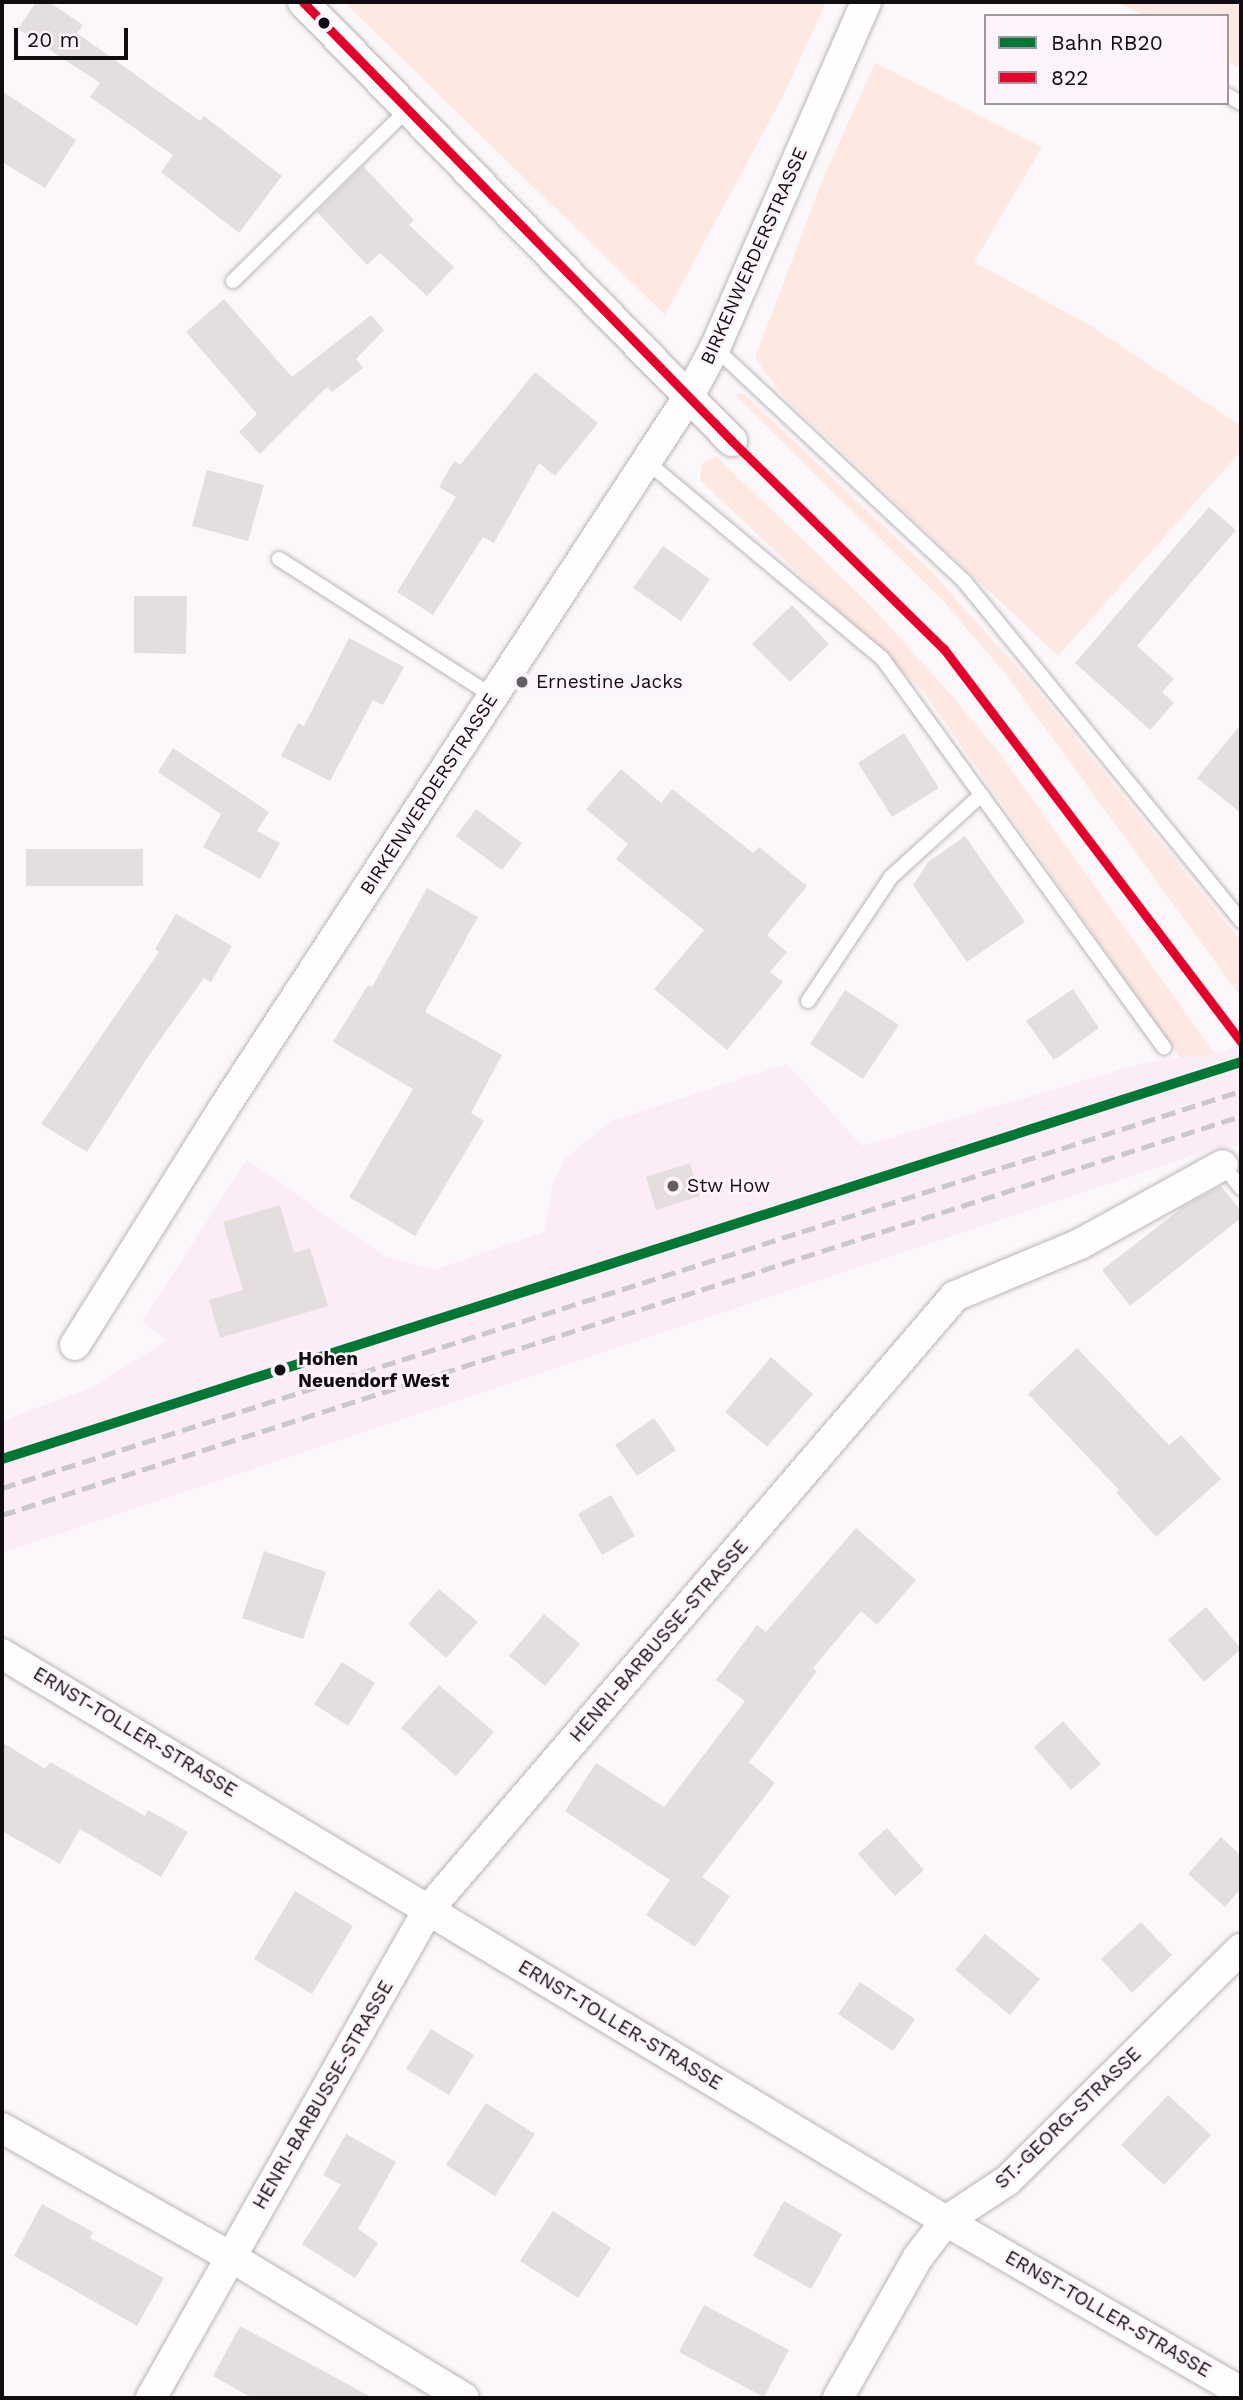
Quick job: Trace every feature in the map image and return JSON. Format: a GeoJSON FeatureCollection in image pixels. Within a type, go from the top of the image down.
{"type":"FeatureCollection","features":[{"type":"Feature","properties":{"kind":"street"},"geometry":{"type":"LineString","coordinates":[[303,2],[732,441]]}},
{"type":"Feature","properties":{"kind":"street","name":"BIRKENWERDERSTRASSE"},"geometry":{"type":"LineString","coordinates":[[75,1346],[492,696],[689,396],[715,348],[866,2]]}},
{"type":"Feature","properties":{"kind":"street","name":"HENRI-BARBUSSE-STRASSE"},"geometry":{"type":"LineString","coordinates":[[151,2398],[428,1910],[956,1296],[1080,1244],[1223,1166]]}},
{"type":"Feature","properties":{"kind":"street","name":"ERNST-TOLLER-STRASSE"},"geometry":{"type":"LineString","coordinates":[[2,1654],[946,2221],[1241,2392]]}},
{"type":"Feature","properties":{"kind":"street","name":"ST.-GEORG-STRASSE"},"geometry":{"type":"LineString","coordinates":[[838,2398],[918,2257],[946,2221],[1008,2180],[1241,1950]]}},
{"type":"Feature","properties":{"kind":"street"},"geometry":{"type":"LineString","coordinates":[[2,2128],[231,2257],[464,2398]]}},
{"type":"Feature","properties":{"kind":"lane"},"geometry":{"type":"LineString","coordinates":[[233,281],[408,109]]}},
{"type":"Feature","properties":{"kind":"lane"},"geometry":{"type":"LineString","coordinates":[[715,348],[964,581],[1235,905],[1241,921]]}},
{"type":"Feature","properties":{"kind":"lane"},"geometry":{"type":"LineString","coordinates":[[646,461],[883,658],[1164,1048]]}},
{"type":"Feature","properties":{"kind":"lane"},"geometry":{"type":"LineString","coordinates":[[279,559],[492,696]]}},
{"type":"Feature","properties":{"kind":"lane"},"geometry":{"type":"LineString","coordinates":[[808,1001],[891,877],[981,795]]}},
{"type":"Feature","properties":{"kind":"lane"},"geometry":{"type":"LineString","coordinates":[[1223,1166],[1241,1188]]}},
{"type":"Feature","properties":{"kind":"shaded area"},"geometry":{"type":"Polygon","coordinates":[[[344,2],[826,2],[783,96],[665,315],[344,2]]]}},
{"type":"Feature","properties":{"kind":"shaded area"},"geometry":{"type":"Polygon","coordinates":[[[1118,2],[1241,2],[1241,69],[1229,62],[1229,14],[1141,14],[1118,2]]]}},
{"type":"Feature","properties":{"kind":"shaded area"},"geometry":{"type":"Polygon","coordinates":[[[875,63],[1042,147],[974,262],[1091,326],[1241,426],[1241,451],[1058,656],[783,396],[755,358],[823,179],[875,63]]]}},
{"type":"Feature","properties":{"kind":"shaded area"},"geometry":{"type":"Polygon","coordinates":[[[734,394],[744,394],[930,570],[1032,684],[1241,941],[1241,997],[1008,677],[944,602],[734,394]]]}},
{"type":"Feature","properties":{"kind":"shaded area"},"geometry":{"type":"Polygon","coordinates":[[[716,456],[871,606],[953,697],[1000,754],[1215,1054],[1180,1058],[923,691],[700,480],[702,464],[716,456]]]}},
{"type":"Feature","properties":{"kind":"shaded area"},"geometry":{"type":"Polygon","coordinates":[[[1241,1045],[1239,1145],[1209,1150],[2,1553],[2,1421],[93,1387],[168,1340],[142,1321],[247,1160],[384,1256],[434,1270],[544,1232],[553,1184],[565,1159],[611,1121],[787,1064],[862,1146],[1147,1062],[1215,1054],[1241,1045]]]}},
{"type":"Feature","properties":{"kind":"building"},"geometry":{"type":"Polygon","coordinates":[[[36,2],[49,2],[83,25],[77,33],[200,121],[204,116],[282,176],[239,233],[161,172],[173,155],[90,97],[100,83],[18,29],[36,2]]]}},
{"type":"Feature","properties":{"kind":"building"},"geometry":{"type":"Polygon","coordinates":[[[2,91],[76,140],[45,188],[2,162],[2,91]]]}},
{"type":"Feature","properties":{"kind":"building"},"geometry":{"type":"Polygon","coordinates":[[[363,166],[414,220],[409,225],[454,267],[427,296],[380,253],[367,265],[317,212],[363,166]]]}},
{"type":"Feature","properties":{"kind":"building"},"geometry":{"type":"Polygon","coordinates":[[[224,299],[292,377],[371,315],[384,330],[356,359],[363,368],[332,392],[327,387],[260,454],[239,432],[257,414],[186,332],[224,299]]]}},
{"type":"Feature","properties":{"kind":"building"},"geometry":{"type":"Polygon","coordinates":[[[535,372],[598,423],[555,476],[539,463],[494,543],[483,537],[433,615],[397,592],[456,497],[439,487],[454,461],[460,465],[535,372]]]}},
{"type":"Feature","properties":{"kind":"building"},"geometry":{"type":"Polygon","coordinates":[[[207,470],[264,485],[248,541],[192,526],[207,470]]]}},
{"type":"Feature","properties":{"kind":"building"},"geometry":{"type":"Polygon","coordinates":[[[1209,507],[1236,530],[1137,646],[1174,679],[1162,692],[1174,703],[1150,730],[1075,663],[1209,507]]]}},
{"type":"Feature","properties":{"kind":"building"},"geometry":{"type":"Polygon","coordinates":[[[663,546],[710,579],[681,621],[633,588],[663,546]]]}},
{"type":"Feature","properties":{"kind":"building"},"geometry":{"type":"Polygon","coordinates":[[[134,596],[187,596],[186,654],[134,653],[134,596]]]}},
{"type":"Feature","properties":{"kind":"building"},"geometry":{"type":"Polygon","coordinates":[[[792,605],[829,644],[790,682],[752,644],[792,605]]]}},
{"type":"Feature","properties":{"kind":"building"},"geometry":{"type":"Polygon","coordinates":[[[349,638],[404,667],[383,705],[373,700],[330,781],[281,756],[298,723],[304,726],[349,638]]]}},
{"type":"Feature","properties":{"kind":"building"},"geometry":{"type":"Polygon","coordinates":[[[1241,724],[1241,813],[1197,778],[1241,724]]]}},
{"type":"Feature","properties":{"kind":"building"},"geometry":{"type":"Polygon","coordinates":[[[904,733],[939,788],[892,817],[858,763],[904,733]]]}},
{"type":"Feature","properties":{"kind":"building"},"geometry":{"type":"Polygon","coordinates":[[[173,748],[269,812],[257,831],[280,843],[260,879],[203,847],[221,814],[158,772],[173,748]]]}},
{"type":"Feature","properties":{"kind":"building"},"geometry":{"type":"Polygon","coordinates":[[[621,769],[661,803],[672,789],[753,853],[759,847],[807,886],[767,935],[787,952],[770,972],[783,982],[727,1050],[654,989],[704,930],[616,859],[628,844],[586,809],[621,769]]]}},
{"type":"Feature","properties":{"kind":"building"},"geometry":{"type":"Polygon","coordinates":[[[476,809],[522,843],[502,870],[456,836],[476,809]]]}},
{"type":"Feature","properties":{"kind":"building"},"geometry":{"type":"Polygon","coordinates":[[[965,836],[1025,922],[967,962],[913,885],[928,862],[965,836]]]}},
{"type":"Feature","properties":{"kind":"building"},"geometry":{"type":"Polygon","coordinates":[[[26,849],[143,849],[143,886],[26,886],[26,849]]]}},
{"type":"Feature","properties":{"kind":"building"},"geometry":{"type":"Polygon","coordinates":[[[427,888],[478,917],[425,1012],[502,1055],[471,1113],[484,1121],[415,1236],[349,1197],[413,1089],[333,1042],[368,985],[372,987],[427,888]]]}},
{"type":"Feature","properties":{"kind":"building"},"geometry":{"type":"Polygon","coordinates":[[[176,914],[232,946],[211,982],[204,978],[147,1058],[87,1152],[41,1124],[159,952],[155,949],[176,914]]]}},
{"type":"Feature","properties":{"kind":"building"},"geometry":{"type":"Polygon","coordinates":[[[1073,989],[1099,1028],[1054,1060],[1026,1021],[1073,989]]]}},
{"type":"Feature","properties":{"kind":"building"},"geometry":{"type":"Polygon","coordinates":[[[845,990],[899,1025],[863,1079],[810,1044],[845,990]]]}},
{"type":"Feature","properties":{"kind":"building","name":"Stw How"},"geometry":{"type":"Polygon","coordinates":[[[690,1163],[700,1196],[656,1210],[646,1177],[690,1163]]]}},
{"type":"Feature","properties":{"kind":"building"},"geometry":{"type":"Polygon","coordinates":[[[1221,1186],[1241,1211],[1241,1218],[1130,1306],[1102,1270],[1184,1206],[1221,1186]]]}},
{"type":"Feature","properties":{"kind":"building"},"geometry":{"type":"Polygon","coordinates":[[[280,1205],[294,1253],[310,1248],[328,1306],[220,1338],[209,1300],[243,1290],[223,1222],[280,1205]]]}},
{"type":"Feature","properties":{"kind":"building"},"geometry":{"type":"Polygon","coordinates":[[[1077,1348],[1169,1445],[1181,1435],[1221,1479],[1156,1537],[1116,1492],[1119,1490],[1028,1394],[1077,1348]]]}},
{"type":"Feature","properties":{"kind":"building"},"geometry":{"type":"Polygon","coordinates":[[[771,1357],[813,1394],[767,1447],[725,1412],[771,1357]]]}},
{"type":"Feature","properties":{"kind":"building"},"geometry":{"type":"Polygon","coordinates":[[[654,1418],[676,1450],[637,1476],[615,1445],[654,1418]]]}},
{"type":"Feature","properties":{"kind":"building"},"geometry":{"type":"Polygon","coordinates":[[[611,1495],[635,1536],[602,1555],[578,1514],[611,1495]]]}},
{"type":"Feature","properties":{"kind":"building"},"geometry":{"type":"Polygon","coordinates":[[[856,1528],[916,1580],[877,1625],[861,1611],[813,1668],[817,1671],[749,1762],[775,1783],[702,1877],[730,1896],[695,1947],[646,1915],[670,1880],[565,1811],[596,1763],[664,1807],[745,1701],[716,1680],[757,1625],[766,1632],[856,1528]]]}},
{"type":"Feature","properties":{"kind":"building"},"geometry":{"type":"Polygon","coordinates":[[[264,1551],[326,1572],[303,1639],[242,1618],[264,1551]]]}},
{"type":"Feature","properties":{"kind":"building"},"geometry":{"type":"Polygon","coordinates":[[[439,1589],[478,1622],[446,1658],[408,1624],[439,1589]]]}},
{"type":"Feature","properties":{"kind":"building"},"geometry":{"type":"Polygon","coordinates":[[[1206,1607],[1241,1649],[1204,1682],[1168,1640],[1206,1607]]]}},
{"type":"Feature","properties":{"kind":"building"},"geometry":{"type":"Polygon","coordinates":[[[544,1614],[580,1644],[545,1686],[509,1656],[544,1614]]]}},
{"type":"Feature","properties":{"kind":"building"},"geometry":{"type":"Polygon","coordinates":[[[342,1662],[375,1683],[348,1726],[314,1704],[342,1662]]]}},
{"type":"Feature","properties":{"kind":"building"},"geometry":{"type":"Polygon","coordinates":[[[439,1685],[494,1732],[456,1776],[401,1728],[439,1685]]]}},
{"type":"Feature","properties":{"kind":"building"},"geometry":{"type":"Polygon","coordinates":[[[1063,1721],[1101,1764],[1071,1790],[1034,1747],[1063,1721]]]}},
{"type":"Feature","properties":{"kind":"building"},"geometry":{"type":"Polygon","coordinates":[[[2,1742],[45,1769],[50,1762],[145,1816],[148,1810],[188,1832],[161,1877],[80,1829],[60,1864],[2,1831],[2,1742]]]}},
{"type":"Feature","properties":{"kind":"building"},"geometry":{"type":"Polygon","coordinates":[[[887,1828],[924,1870],[895,1896],[858,1854],[887,1828]]]}},
{"type":"Feature","properties":{"kind":"building"},"geometry":{"type":"Polygon","coordinates":[[[1221,1837],[1241,1856],[1241,1888],[1225,1907],[1188,1874],[1221,1837]]]}},
{"type":"Feature","properties":{"kind":"building"},"geometry":{"type":"Polygon","coordinates":[[[295,1891],[353,1926],[312,1994],[254,1959],[295,1891]]]}},
{"type":"Feature","properties":{"kind":"building"},"geometry":{"type":"Polygon","coordinates":[[[1141,1922],[1172,1955],[1132,1993],[1101,1959],[1141,1922]]]}},
{"type":"Feature","properties":{"kind":"building"},"geometry":{"type":"Polygon","coordinates":[[[985,1934],[1040,1979],[1010,2015],[955,1970],[985,1934]]]}},
{"type":"Feature","properties":{"kind":"building"},"geometry":{"type":"Polygon","coordinates":[[[860,1982],[915,2019],[893,2051],[838,2014],[860,1982]]]}},
{"type":"Feature","properties":{"kind":"building"},"geometry":{"type":"Polygon","coordinates":[[[431,2029],[474,2055],[449,2095],[406,2069],[431,2029]]]}},
{"type":"Feature","properties":{"kind":"building"},"geometry":{"type":"Polygon","coordinates":[[[1168,2095],[1211,2135],[1164,2185],[1121,2145],[1168,2095]]]}},
{"type":"Feature","properties":{"kind":"building"},"geometry":{"type":"Polygon","coordinates":[[[486,2103],[535,2134],[495,2196],[446,2165],[486,2103]]]}},
{"type":"Feature","properties":{"kind":"building"},"geometry":{"type":"Polygon","coordinates":[[[346,2134],[396,2162],[358,2229],[378,2243],[355,2278],[302,2244],[341,2185],[323,2175],[346,2134]]]}},
{"type":"Feature","properties":{"kind":"building"},"geometry":{"type":"Polygon","coordinates":[[[784,2201],[842,2234],[811,2289],[753,2256],[784,2201]]]}},
{"type":"Feature","properties":{"kind":"building"},"geometry":{"type":"Polygon","coordinates":[[[42,2204],[93,2232],[90,2238],[164,2278],[137,2326],[14,2256],[42,2204]]]}},
{"type":"Feature","properties":{"kind":"building"},"geometry":{"type":"Polygon","coordinates":[[[553,2211],[611,2248],[578,2298],[520,2261],[553,2211]]]}},
{"type":"Feature","properties":{"kind":"building"},"geometry":{"type":"Polygon","coordinates":[[[704,2305],[789,2350],[764,2397],[679,2352],[704,2305]]]}},
{"type":"Feature","properties":{"kind":"building"},"geometry":{"type":"Polygon","coordinates":[[[240,2326],[373,2398],[252,2398],[213,2376],[240,2326]]]}},
{"type":"Feature","properties":{"kind":"railway"},"geometry":{"type":"LineString","coordinates":[[2,1488],[1241,1091]]}},
{"type":"Feature","properties":{"kind":"railway"},"geometry":{"type":"LineString","coordinates":[[2,1515],[1241,1116]]}},
{"type":"Feature","properties":{"kind":"rail line","name":"RB20"},"geometry":{"type":"LineString","coordinates":[[2,1459],[1241,1062]]}},
{"type":"Feature","properties":{"kind":"transit line","name":"822"},"geometry":{"type":"LineString","coordinates":[[303,2],[732,441],[944,649],[1241,1041]]}},
{"type":"Feature","properties":{"kind":"place","name":"Ernestine Jacks"},"geometry":{"type":"Point","coordinates":[522,682]}},
{"type":"Feature","properties":{"kind":"place","name":"Stw How"},"geometry":{"type":"Point","coordinates":[673,1186]}},
{"type":"Feature","properties":{"kind":"place","name":"Hohen Neuendorf West"},"geometry":{"type":"Point","coordinates":[280,1370]}}]}
